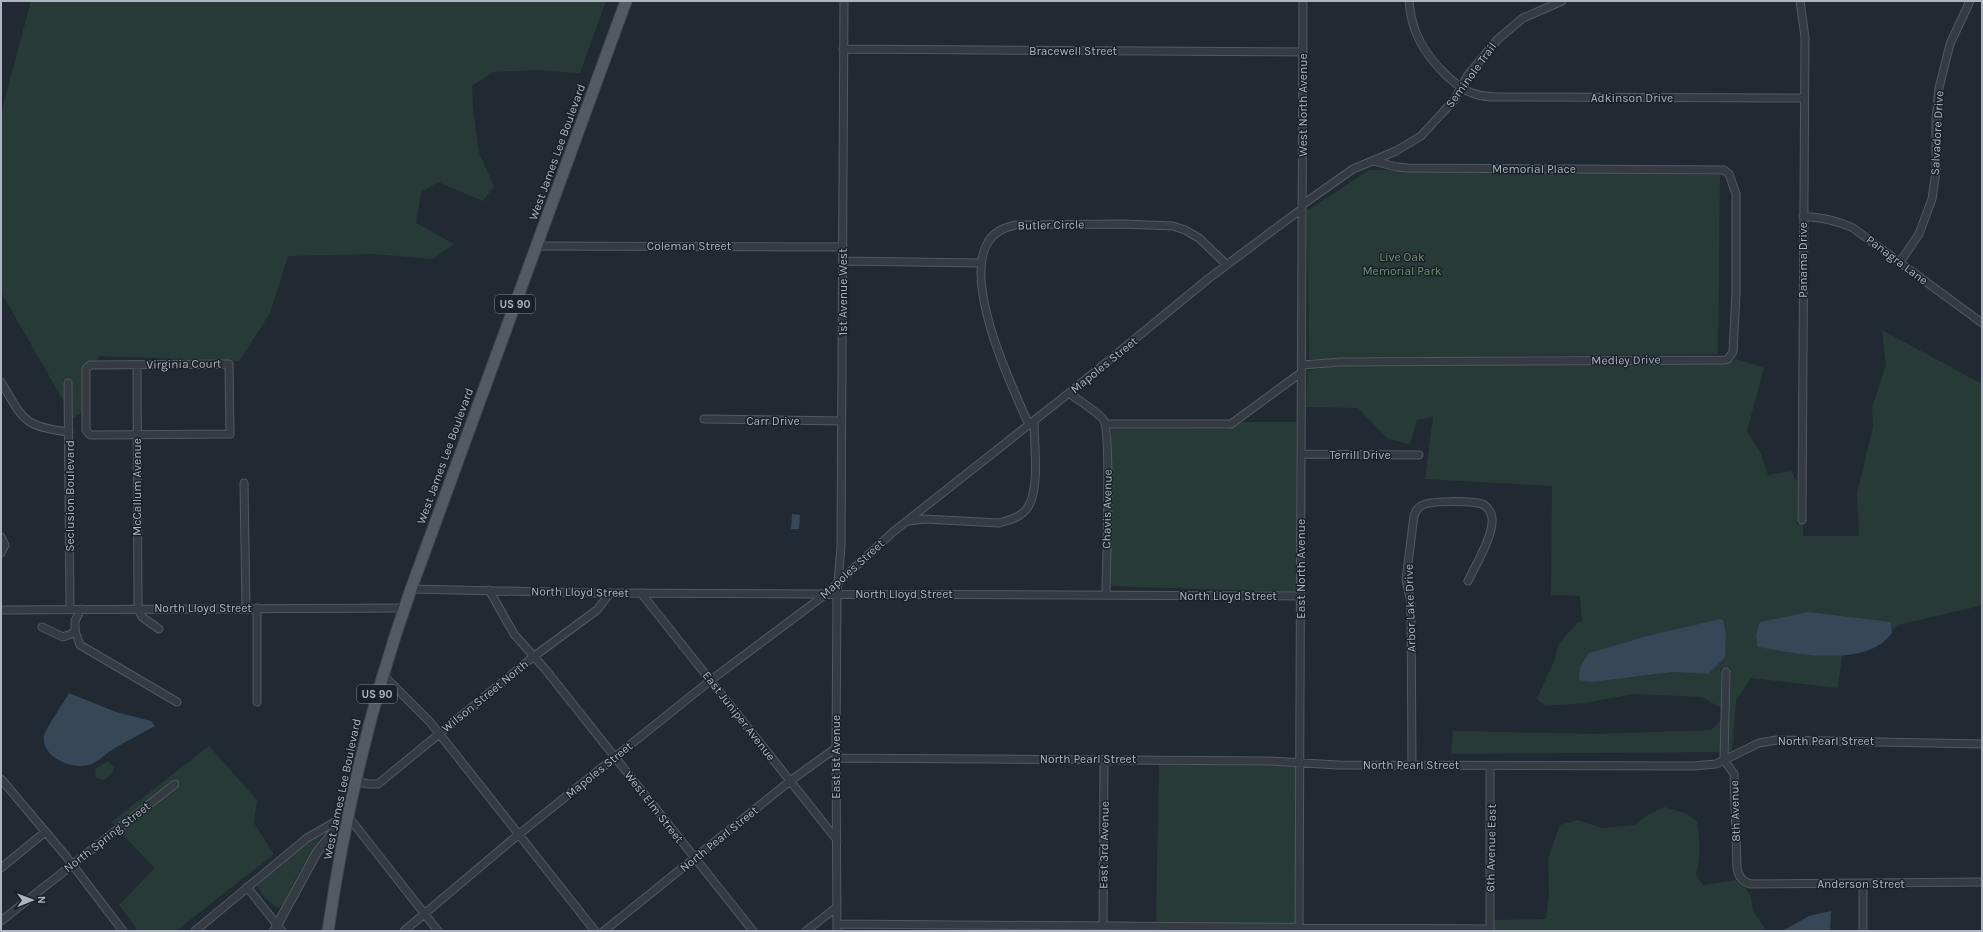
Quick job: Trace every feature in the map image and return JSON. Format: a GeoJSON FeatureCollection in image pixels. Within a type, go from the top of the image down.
{"type":"FeatureCollection","features":[{"type":"Feature","properties":{"kind":"main road","name":"West James Lee Boulevard"},"geometry":{"type":"LineString","coordinates":[[328,931],[354,781],[382,674],[411,588],[626,1]]}},
{"type":"Feature","properties":{"kind":"street","name":"1st Avenue West"},"geometry":{"type":"LineString","coordinates":[[838,583],[841,548],[840,455],[842,421],[844,1]]}},
{"type":"Feature","properties":{"kind":"street","name":"West North Avenue"},"geometry":{"type":"LineString","coordinates":[[1302,207],[1303,1]]}},
{"type":"Feature","properties":{"kind":"street"},"geometry":{"type":"LineString","coordinates":[[1409,1],[1413,26],[1424,50],[1433,62],[1461,89]]}},
{"type":"Feature","properties":{"kind":"street","name":"Seminole Trail"},"geometry":{"type":"LineString","coordinates":[[1302,207],[1353,169],[1396,151],[1421,136],[1451,104],[1468,75],[1488,49],[1512,26],[1545,7],[1562,1]]}},
{"type":"Feature","properties":{"kind":"street","name":"Panama Drive"},"geometry":{"type":"LineString","coordinates":[[1800,1],[1805,37],[1802,520]]}},
{"type":"Feature","properties":{"kind":"street","name":"Salvadore Drive"},"geometry":{"type":"LineString","coordinates":[[1900,262],[1919,234],[1932,199],[1936,171],[1936,120],[1939,88],[1952,39],[1970,1]]}},
{"type":"Feature","properties":{"kind":"street","name":"Bracewell Street"},"geometry":{"type":"LineString","coordinates":[[843,49],[1303,52]]}},
{"type":"Feature","properties":{"kind":"street","name":"Adkinson Drive"},"geometry":{"type":"LineString","coordinates":[[1461,89],[1481,95],[1512,98],[1804,98]]}},
{"type":"Feature","properties":{"kind":"street","name":"Memorial Place"},"geometry":{"type":"LineString","coordinates":[[1373,161],[1408,168],[1696,169]]}},
{"type":"Feature","properties":{"kind":"street","name":"Medley Drive"},"geometry":{"type":"LineString","coordinates":[[1302,364],[1341,362],[1728,359],[1733,348],[1736,292],[1736,194],[1729,174],[1724,170],[1696,169]]}},
{"type":"Feature","properties":{"kind":"street","name":"Mapoles Street"},"geometry":{"type":"LineString","coordinates":[[404,931],[518,835],[711,680],[826,594],[864,558],[906,522],[1227,265],[1302,207]]}},
{"type":"Feature","properties":{"kind":"street","name":"East North Avenue"},"geometry":{"type":"LineString","coordinates":[[1299,928],[1302,207]]}},
{"type":"Feature","properties":{"kind":"street","name":"Panagra Lane"},"geometry":{"type":"LineString","coordinates":[[1803,216],[1826,218],[1838,221],[1853,228],[1982,323]]}},
{"type":"Feature","properties":{"kind":"street","name":"Butler Circle"},"geometry":{"type":"LineString","coordinates":[[1031,423],[1008,378],[993,336],[985,307],[981,263],[988,242],[1005,227],[1031,225],[1123,224],[1173,226],[1185,230],[1199,238],[1227,265]]}},
{"type":"Feature","properties":{"kind":"street","name":"Coleman Street"},"geometry":{"type":"LineString","coordinates":[[536,246],[843,247]]}},
{"type":"Feature","properties":{"kind":"street"},"geometry":{"type":"LineString","coordinates":[[843,261],[981,263]]}},
{"type":"Feature","properties":{"kind":"street","name":"Virginia Court"},"geometry":{"type":"LineString","coordinates":[[229,364],[230,434],[90,435],[86,430],[86,369],[90,365],[137,365],[229,364]]}},
{"type":"Feature","properties":{"kind":"street","name":"McCallum Avenue"},"geometry":{"type":"LineString","coordinates":[[137,365],[138,609]]}},
{"type":"Feature","properties":{"kind":"street"},"geometry":{"type":"LineString","coordinates":[[1069,393],[1101,417],[1105,424],[1231,424],[1302,372]]}},
{"type":"Feature","properties":{"kind":"street"},"geometry":{"type":"LineString","coordinates":[[1,382],[17,410],[25,419],[40,428],[69,432]]}},
{"type":"Feature","properties":{"kind":"street","name":"Seclusion Boulevard"},"geometry":{"type":"LineString","coordinates":[[68,383],[70,609]]}},
{"type":"Feature","properties":{"kind":"street","name":"Carr Drive"},"geometry":{"type":"LineString","coordinates":[[704,420],[842,421]]}},
{"type":"Feature","properties":{"kind":"street"},"geometry":{"type":"LineString","coordinates":[[906,522],[924,519],[999,523],[1024,513],[1029,507],[1034,489],[1031,423]]}},
{"type":"Feature","properties":{"kind":"street","name":"Chavis Avenue"},"geometry":{"type":"LineString","coordinates":[[1105,424],[1108,459],[1106,595]]}},
{"type":"Feature","properties":{"kind":"street","name":"Terrill Drive"},"geometry":{"type":"LineString","coordinates":[[1302,454],[1419,455]]}},
{"type":"Feature","properties":{"kind":"street"},"geometry":{"type":"LineString","coordinates":[[244,483],[246,606]]}},
{"type":"Feature","properties":{"kind":"street","name":"Arbor Lake Drive"},"geometry":{"type":"LineString","coordinates":[[1412,765],[1411,603],[1406,579],[1414,516],[1416,510],[1421,505],[1429,503],[1476,503],[1483,505],[1488,510],[1492,517],[1489,534],[1468,581]]}},
{"type":"Feature","properties":{"kind":"street"},"geometry":{"type":"LineString","coordinates":[[1,537],[5,545],[1,553]]}},
{"type":"Feature","properties":{"kind":"street","name":"East 1st Avenue"},"geometry":{"type":"LineString","coordinates":[[837,927],[836,748],[838,583]]}},
{"type":"Feature","properties":{"kind":"street","name":"North Lloyd Street"},"geometry":{"type":"LineString","coordinates":[[411,588],[641,593],[1301,596]]}},
{"type":"Feature","properties":{"kind":"street","name":"West Elm Street"},"geometry":{"type":"LineString","coordinates":[[489,590],[514,634],[545,669],[753,931]]}},
{"type":"Feature","properties":{"kind":"street","name":"Wilson Street North"},"geometry":{"type":"LineString","coordinates":[[354,781],[378,784],[533,657],[597,610],[610,592]]}},
{"type":"Feature","properties":{"kind":"street","name":"East Juniper Avenue"},"geometry":{"type":"LineString","coordinates":[[641,593],[837,840]]}},
{"type":"Feature","properties":{"kind":"street","name":"North Lloyd Street"},"geometry":{"type":"LineString","coordinates":[[1,610],[138,609],[246,606],[257,608],[404,608]]}},
{"type":"Feature","properties":{"kind":"street"},"geometry":{"type":"LineString","coordinates":[[257,608],[258,702]]}},
{"type":"Feature","properties":{"kind":"street"},"geometry":{"type":"LineString","coordinates":[[81,609],[75,621],[75,631],[80,645],[177,702]]}},
{"type":"Feature","properties":{"kind":"street"},"geometry":{"type":"LineString","coordinates":[[138,609],[142,618],[159,629]]}},
{"type":"Feature","properties":{"kind":"street"},"geometry":{"type":"LineString","coordinates":[[42,627],[63,637],[75,631]]}},
{"type":"Feature","properties":{"kind":"street"},"geometry":{"type":"LineString","coordinates":[[1724,760],[1726,672]]}},
{"type":"Feature","properties":{"kind":"street"},"geometry":{"type":"LineString","coordinates":[[382,674],[430,722],[595,931]]}},
{"type":"Feature","properties":{"kind":"street","name":"North Pearl Street"},"geometry":{"type":"LineString","coordinates":[[836,758],[1104,759],[1300,762],[1338,765],[1693,766],[1710,765],[1759,743],[1778,740],[1982,744]]}},
{"type":"Feature","properties":{"kind":"street","name":"North Pearl Street"},"geometry":{"type":"LineString","coordinates":[[604,931],[790,781],[836,748]]}},
{"type":"Feature","properties":{"kind":"street","name":"East 3rd Avenue"},"geometry":{"type":"LineString","coordinates":[[1103,929],[1104,759]]}},
{"type":"Feature","properties":{"kind":"street","name":"8th Avenue"},"geometry":{"type":"LineString","coordinates":[[1724,760],[1734,774],[1737,867],[1738,873],[1742,880]]}},
{"type":"Feature","properties":{"kind":"street","name":"6th Avenue East"},"geometry":{"type":"LineString","coordinates":[[1490,766],[1490,930]]}},
{"type":"Feature","properties":{"kind":"street"},"geometry":{"type":"LineString","coordinates":[[1,779],[72,865],[123,931]]}},
{"type":"Feature","properties":{"kind":"street","name":"North Spring Street"},"geometry":{"type":"LineString","coordinates":[[1,921],[175,784]]}},
{"type":"Feature","properties":{"kind":"street"},"geometry":{"type":"LineString","coordinates":[[195,931],[307,838],[347,815]]}},
{"type":"Feature","properties":{"kind":"street"},"geometry":{"type":"LineString","coordinates":[[347,815],[438,931]]}},
{"type":"Feature","properties":{"kind":"street"},"geometry":{"type":"LineString","coordinates":[[247,887],[278,929],[317,852],[347,815]]}},
{"type":"Feature","properties":{"kind":"street"},"geometry":{"type":"LineString","coordinates":[[1,868],[45,832]]}},
{"type":"Feature","properties":{"kind":"street","name":"Anderson Street"},"geometry":{"type":"LineString","coordinates":[[1742,880],[1751,884],[1982,882]]}},
{"type":"Feature","properties":{"kind":"street"},"geometry":{"type":"LineString","coordinates":[[1863,884],[1863,931]]}},
{"type":"Feature","properties":{"kind":"street"},"geometry":{"type":"LineString","coordinates":[[806,931],[837,907]]}},
{"type":"Feature","properties":{"kind":"street"},"geometry":{"type":"LineString","coordinates":[[837,927],[1490,930]]}},
{"type":"Feature","properties":{"kind":"green space"},"geometry":{"type":"Polygon","coordinates":[[[31,1],[606,1],[580,73],[536,70],[493,72],[472,86],[473,108],[479,153],[494,186],[483,201],[438,182],[421,192],[416,223],[454,244],[433,259],[374,254],[288,256],[270,313],[239,361],[99,356],[97,361],[90,361],[83,367],[82,409],[80,414],[73,418],[72,380],[63,380],[64,402],[1,292],[1,121],[3,106],[31,1]]]}},
{"type":"Feature","properties":{"kind":"green space","name":"Live Oak Memorial Park"},"geometry":{"type":"Polygon","coordinates":[[[1369,170],[1720,175],[1718,354],[1309,359],[1307,211],[1369,170]]]}},
{"type":"Feature","properties":{"kind":"green space"},"geometry":{"type":"Polygon","coordinates":[[[1882,330],[1982,384],[1982,604],[1976,607],[1901,624],[1892,630],[1891,622],[1806,655],[1842,655],[1838,688],[1751,678],[1736,701],[1732,751],[1729,751],[1730,668],[1721,668],[1721,708],[1702,697],[1634,694],[1585,703],[1545,706],[1537,698],[1555,659],[1558,645],[1577,623],[1582,621],[1580,596],[1551,595],[1552,486],[1425,479],[1433,417],[1417,420],[1410,444],[1388,439],[1358,408],[1306,407],[1308,371],[1333,366],[1725,364],[1736,359],[1764,368],[1747,431],[1761,454],[1768,475],[1791,471],[1797,482],[1797,524],[1803,524],[1803,536],[1859,536],[1857,493],[1873,427],[1872,408],[1886,365],[1882,330]],[[1720,619],[1648,636],[1589,653],[1626,678],[1674,672],[1708,674],[1720,619]]]}},
{"type":"Feature","properties":{"kind":"green space"},"geometry":{"type":"Polygon","coordinates":[[[1242,422],[1297,422],[1296,592],[1110,586],[1111,428],[1225,429],[1242,422]]]}},
{"type":"Feature","properties":{"kind":"green space"},"geometry":{"type":"Polygon","coordinates":[[[1721,721],[1720,752],[1451,754],[1453,731],[1596,734],[1711,730],[1721,721]]]}},
{"type":"Feature","properties":{"kind":"green space"},"geometry":{"type":"Polygon","coordinates":[[[209,746],[257,800],[254,823],[274,854],[176,931],[138,931],[119,905],[155,868],[120,832],[181,784],[175,779],[115,826],[111,822],[209,746]]]}},
{"type":"Feature","properties":{"kind":"green space"},"geometry":{"type":"Polygon","coordinates":[[[108,761],[114,767],[112,774],[104,780],[96,778],[95,769],[108,761]]]}},
{"type":"Feature","properties":{"kind":"green space"},"geometry":{"type":"Polygon","coordinates":[[[1159,764],[1296,766],[1295,924],[1156,923],[1159,764]]]}},
{"type":"Feature","properties":{"kind":"green space"},"geometry":{"type":"Polygon","coordinates":[[[1664,807],[1686,813],[1697,822],[1700,848],[1696,874],[1703,885],[1736,880],[1740,885],[1745,887],[1751,898],[1753,911],[1764,927],[1764,931],[1494,931],[1494,920],[1546,919],[1549,893],[1548,859],[1560,825],[1578,820],[1602,828],[1635,825],[1649,814],[1664,807]]]}},
{"type":"Feature","properties":{"kind":"green space"},"geometry":{"type":"Polygon","coordinates":[[[322,835],[300,870],[282,906],[277,908],[264,897],[255,883],[307,841],[322,835]]]}},
{"type":"Feature","properties":{"kind":"water"},"geometry":{"type":"Polygon","coordinates":[[[792,514],[800,515],[799,529],[791,529],[792,514]]]}},
{"type":"Feature","properties":{"kind":"water"},"geometry":{"type":"Polygon","coordinates":[[[1809,612],[1891,622],[1892,633],[1880,644],[1865,651],[1848,655],[1810,655],[1758,647],[1756,635],[1760,622],[1809,612]]]}},
{"type":"Feature","properties":{"kind":"water"},"geometry":{"type":"Polygon","coordinates":[[[1720,619],[1723,620],[1726,635],[1725,657],[1708,674],[1674,672],[1591,682],[1579,680],[1580,667],[1589,653],[1647,636],[1720,619]]]}},
{"type":"Feature","properties":{"kind":"water"},"geometry":{"type":"Polygon","coordinates":[[[69,693],[116,712],[151,721],[155,726],[117,747],[92,764],[74,766],[66,764],[52,756],[47,750],[44,743],[44,736],[51,721],[69,693]]]}},
{"type":"Feature","properties":{"kind":"water"},"geometry":{"type":"Polygon","coordinates":[[[1831,911],[1830,931],[1782,931],[1809,916],[1831,911]]]}}]}
